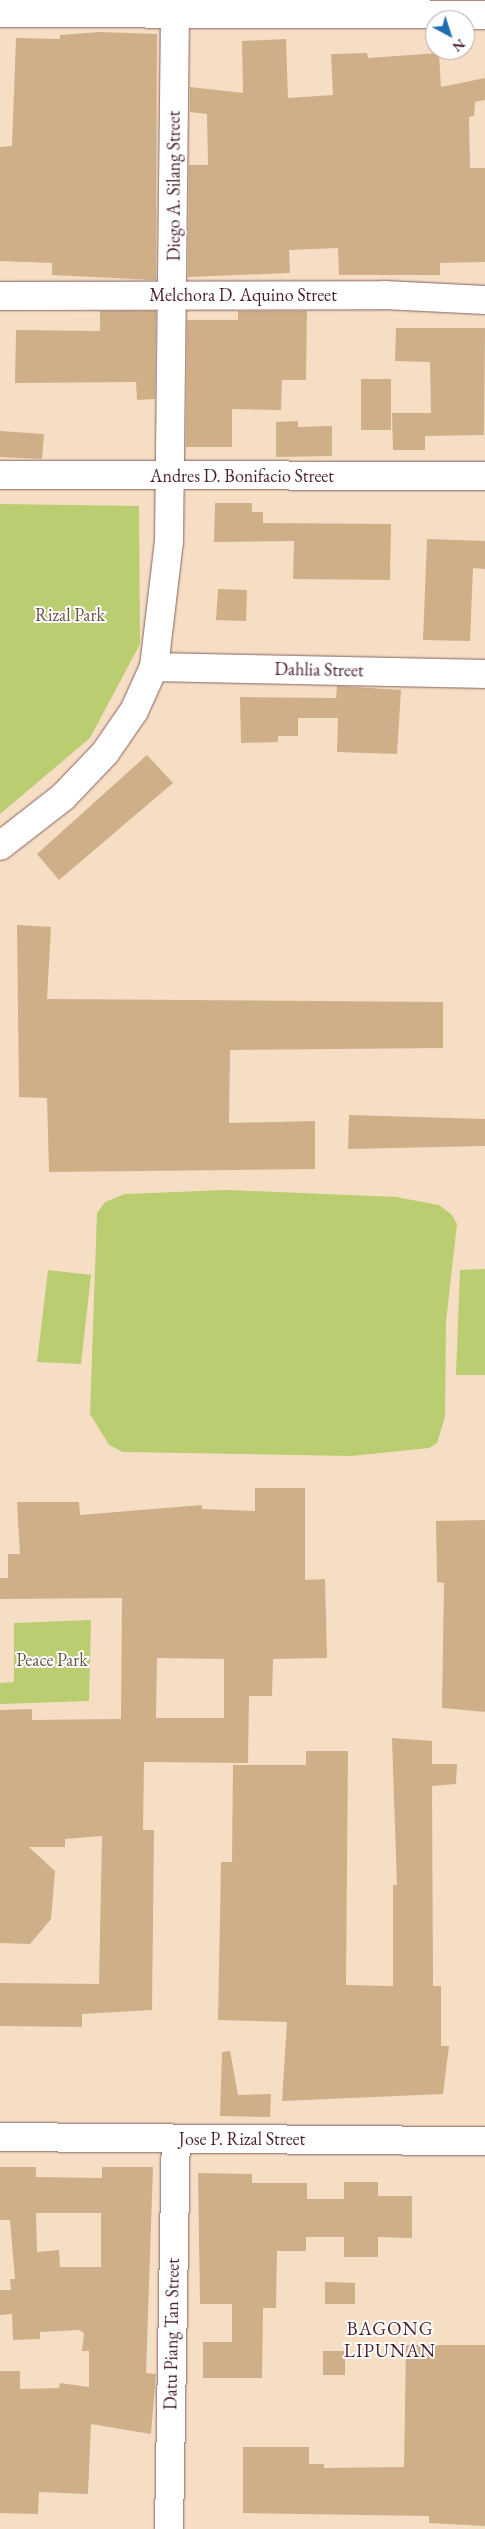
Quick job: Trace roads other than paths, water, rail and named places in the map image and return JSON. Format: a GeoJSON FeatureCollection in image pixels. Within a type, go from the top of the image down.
{"type":"FeatureCollection","features":[{"type":"Feature","properties":{"kind":"street"},"geometry":{"type":"LineString","coordinates":[[0,13],[485,15]]}},
{"type":"Feature","properties":{"kind":"street","name":"Diego A. Silang Street"},"geometry":{"type":"LineString","coordinates":[[0,846],[63,797],[105,753],[134,711],[154,667],[164,600],[170,477],[174,294],[175,14]]}},
{"type":"Feature","properties":{"kind":"street","name":"Melchora D. Aquino Street"},"geometry":{"type":"LineString","coordinates":[[0,296],[174,294],[485,300]]}},
{"type":"Feature","properties":{"kind":"street","name":"Andres D. Bonifacio Street"},"geometry":{"type":"LineString","coordinates":[[0,475],[170,477],[485,476]]}},
{"type":"Feature","properties":{"kind":"street","name":"Dahlia Street"},"geometry":{"type":"LineString","coordinates":[[154,667],[485,674]]}},
{"type":"Feature","properties":{"kind":"street","name":"Jose P. Rizal Street"},"geometry":{"type":"LineString","coordinates":[[0,2137],[485,2141]]}},
{"type":"Feature","properties":{"kind":"street","name":"Datu Piang Tan Street"},"geometry":{"type":"LineString","coordinates":[[169,2529],[176,2139]]}},
{"type":"Feature","properties":{"kind":"district","name":"BAGONG LIPUNAN"},"geometry":{"type":"Point","coordinates":[390,2340]}},
{"type":"Feature","properties":{"kind":"park label","name":"Rizal Park"},"geometry":{"type":"Point","coordinates":[70,615]}},
{"type":"Feature","properties":{"kind":"park label","name":"Peace Park"},"geometry":{"type":"Point","coordinates":[52,1660]}}]}
